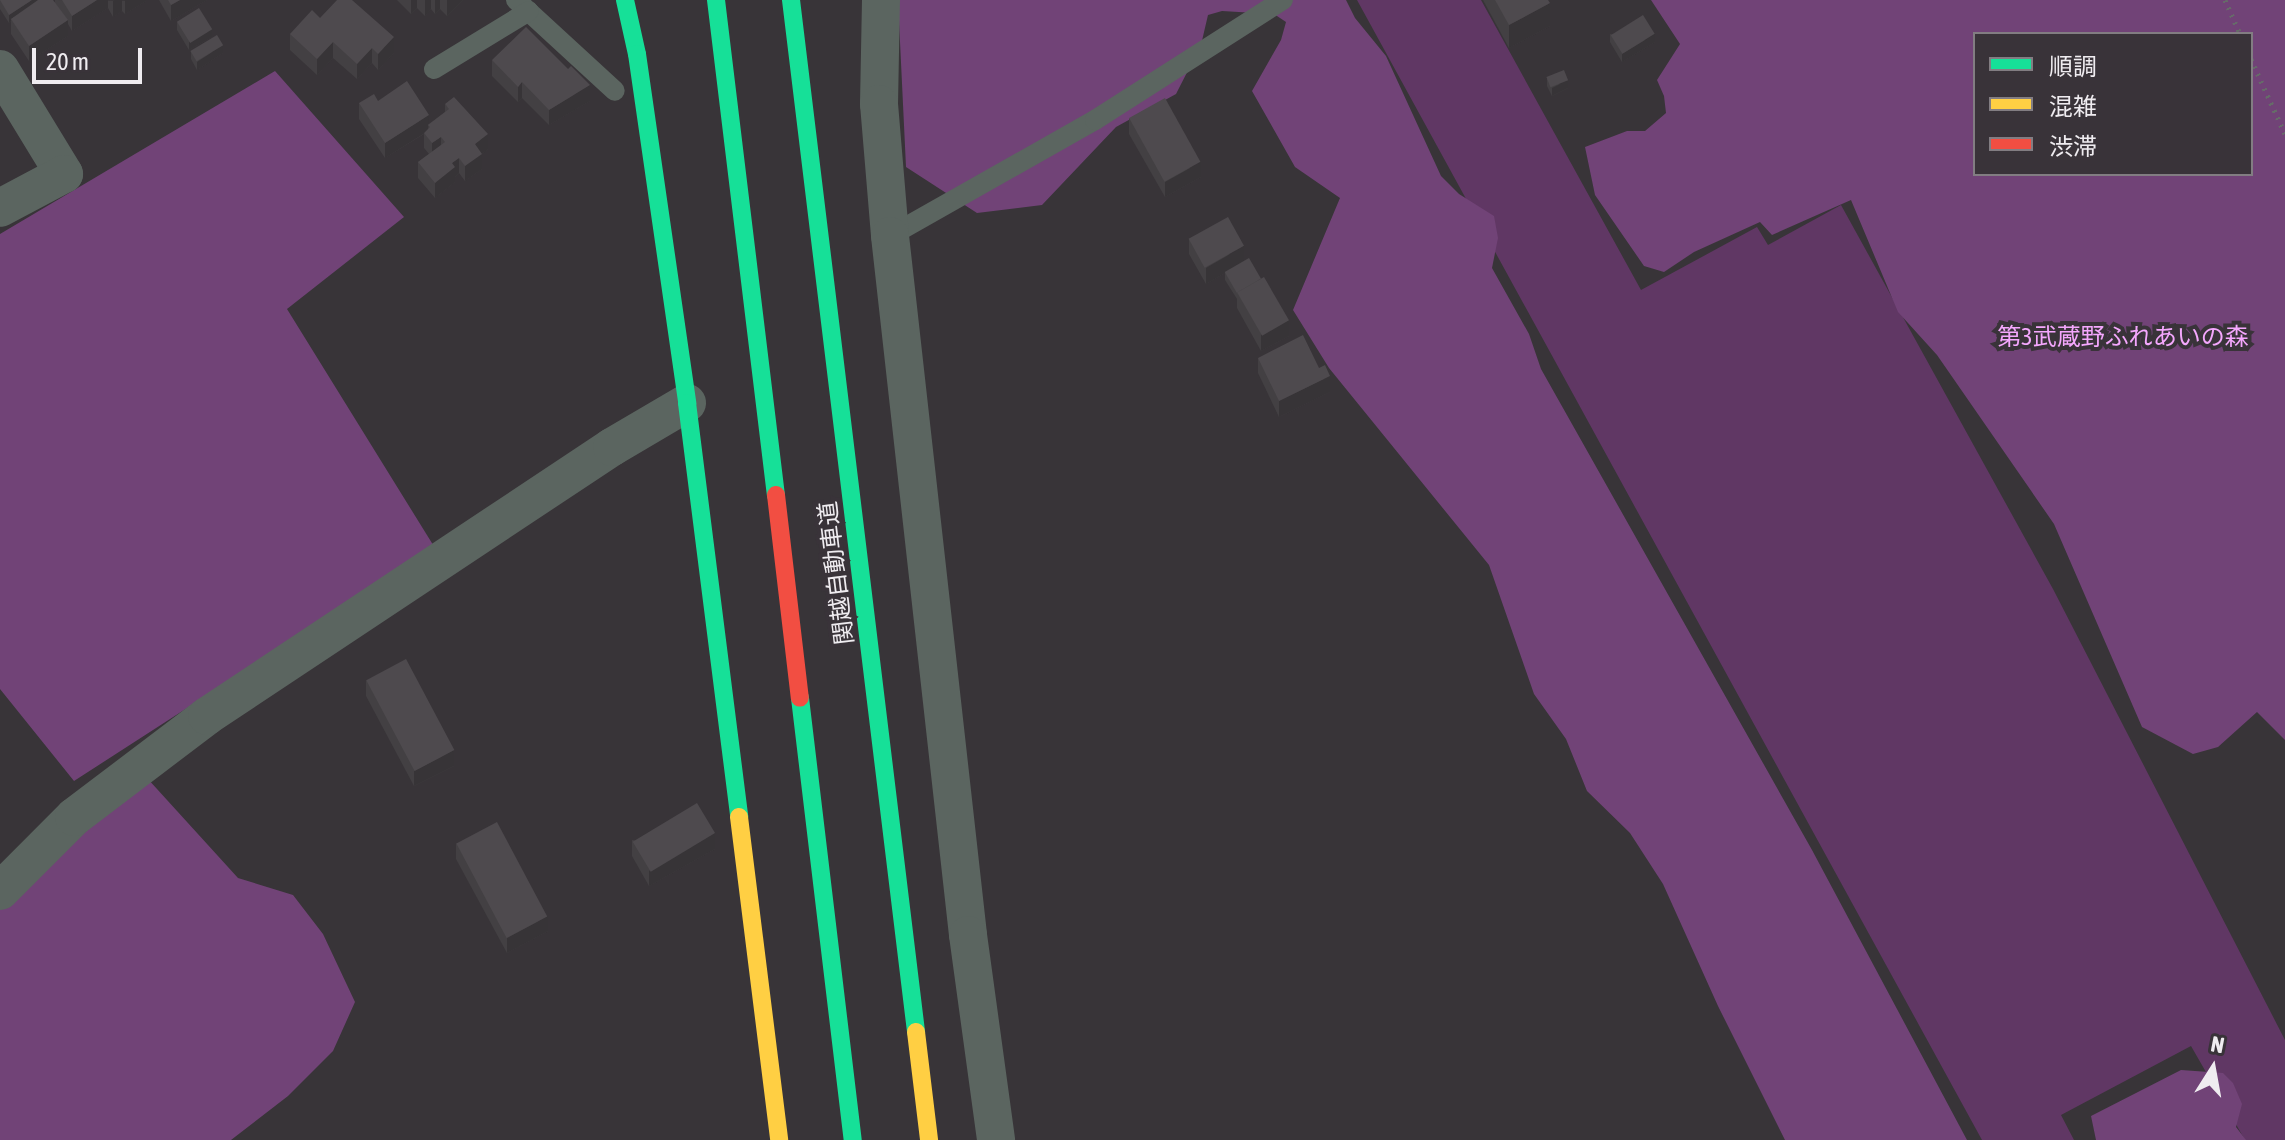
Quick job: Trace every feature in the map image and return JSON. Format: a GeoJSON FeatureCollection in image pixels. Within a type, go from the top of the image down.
{"type":"FeatureCollection","features":[{"type":"Feature","properties":{"kind":"main road"},"geometry":{"type":"LineString","coordinates":[[625,0],[637,54],[687,403],[779,1140]]}},
{"type":"Feature","properties":{"kind":"main road"},"geometry":{"type":"LineString","coordinates":[[716,0],[853,1140]]}},
{"type":"Feature","properties":{"kind":"main road","name":"関越自動車道"},"geometry":{"type":"LineString","coordinates":[[791,0],[929,1140]]}},
{"type":"Feature","properties":{"kind":"street"},"geometry":{"type":"LineString","coordinates":[[881,0],[879,104],[890,236],[968,935],[996,1140]]}},
{"type":"Feature","properties":{"kind":"street"},"geometry":{"type":"LineString","coordinates":[[0,69],[64,174],[0,208]]}},
{"type":"Feature","properties":{"kind":"street"},"geometry":{"type":"LineString","coordinates":[[0,891],[74,817],[207,716],[612,447],[687,403]]}},
{"type":"Feature","properties":{"kind":"lane"},"geometry":{"type":"LineString","coordinates":[[890,236],[1095,120],[1283,0]]}},
{"type":"Feature","properties":{"kind":"lane"},"geometry":{"type":"LineString","coordinates":[[434,69],[522,6],[615,91]]}},
{"type":"Feature","properties":{"kind":"path"},"geometry":{"type":"LineString","coordinates":[[2225,0],[2239,32]]}},
{"type":"Feature","properties":{"kind":"path"},"geometry":{"type":"LineString","coordinates":[[2253,63],[2285,134]]}},
{"type":"Feature","properties":{"kind":"shaded area"},"geometry":{"type":"Polygon","coordinates":[[[1357,0],[1481,0],[1641,290],[1757,227],[1768,245],[1841,205],[2053,589],[2285,1040],[2285,1140],[2245,1140],[2191,1046],[2061,1115],[2074,1140],[1982,1140],[1357,0]]]}},
{"type":"Feature","properties":{"kind":"green space"},"geometry":{"type":"Polygon","coordinates":[[[898,0],[1346,0],[1355,18],[1386,56],[1441,176],[1459,194],[1494,216],[1498,238],[1492,268],[1529,334],[1541,369],[1812,850],[1967,1140],[1785,1140],[1718,1006],[1663,884],[1630,833],[1587,791],[1566,739],[1534,694],[1489,565],[1329,368],[1293,310],[1340,198],[1295,167],[1252,91],[1281,40],[1286,22],[1274,14],[1222,11],[1208,15],[1201,45],[1176,94],[1116,127],[1042,205],[977,213],[906,167],[898,0]]]}},
{"type":"Feature","properties":{"kind":"green space","name":"第3武蔵野ふれあいの森"},"geometry":{"type":"Polygon","coordinates":[[[1651,0],[2285,0],[2285,740],[2257,712],[2218,747],[2193,754],[2142,727],[2054,524],[1937,355],[1898,312],[1851,200],[1772,235],[1760,222],[1694,252],[1664,272],[1644,266],[1595,195],[1585,147],[1627,131],[1645,131],[1666,113],[1664,96],[1657,80],[1680,44],[1651,0]]]}},
{"type":"Feature","properties":{"kind":"green space"},"geometry":{"type":"Polygon","coordinates":[[[275,71],[404,217],[287,309],[435,548],[74,781],[0,689],[0,234],[275,71]]]}},
{"type":"Feature","properties":{"kind":"green space"},"geometry":{"type":"Polygon","coordinates":[[[147,778],[238,878],[293,895],[323,934],[355,1002],[333,1051],[288,1096],[231,1140],[0,1140],[0,903],[147,778]]]}},
{"type":"Feature","properties":{"kind":"green space"},"geometry":{"type":"Polygon","coordinates":[[[2181,1070],[2223,1073],[2233,1083],[2242,1104],[2236,1127],[2246,1140],[2096,1140],[2091,1116],[2181,1070]]]}},
{"type":"Feature","properties":{"kind":"building"},"geometry":{"type":"Polygon","coordinates":[[[0,0],[32,0],[9,15],[0,0]]]}},
{"type":"Feature","properties":{"kind":"building"},"geometry":{"type":"Polygon","coordinates":[[[38,0],[53,0],[68,20],[29,46],[11,19],[38,0]]]}},
{"type":"Feature","properties":{"kind":"building"},"geometry":{"type":"Polygon","coordinates":[[[62,0],[97,0],[72,16],[62,0]]]}},
{"type":"Feature","properties":{"kind":"building"},"geometry":{"type":"Polygon","coordinates":[[[337,0],[352,0],[394,37],[378,54],[372,48],[357,64],[333,42],[317,59],[290,34],[312,10],[320,18],[337,0]]]}},
{"type":"Feature","properties":{"kind":"building"},"geometry":{"type":"Polygon","coordinates":[[[1495,0],[1548,0],[1550,3],[1509,25],[1495,0]]]}},
{"type":"Feature","properties":{"kind":"building"},"geometry":{"type":"Polygon","coordinates":[[[199,8],[212,29],[190,43],[177,22],[199,8]]]}},
{"type":"Feature","properties":{"kind":"building"},"geometry":{"type":"Polygon","coordinates":[[[1643,15],[1655,34],[1622,54],[1611,35],[1643,15]]]}},
{"type":"Feature","properties":{"kind":"building"},"geometry":{"type":"Polygon","coordinates":[[[526,27],[568,69],[571,66],[590,85],[549,110],[522,82],[518,87],[492,60],[526,27]]]}},
{"type":"Feature","properties":{"kind":"building"},"geometry":{"type":"Polygon","coordinates":[[[217,35],[223,45],[197,61],[190,51],[217,35]]]}},
{"type":"Feature","properties":{"kind":"building"},"geometry":{"type":"Polygon","coordinates":[[[1564,70],[1568,80],[1551,87],[1546,77],[1564,70]]]}},
{"type":"Feature","properties":{"kind":"building"},"geometry":{"type":"Polygon","coordinates":[[[407,81],[429,115],[385,143],[359,103],[374,94],[378,101],[407,81]]]}},
{"type":"Feature","properties":{"kind":"building"},"geometry":{"type":"Polygon","coordinates":[[[454,97],[488,134],[475,144],[482,154],[465,166],[459,158],[452,163],[455,167],[435,183],[418,162],[445,142],[441,137],[432,143],[424,133],[430,127],[428,125],[449,109],[445,104],[454,97]]]}},
{"type":"Feature","properties":{"kind":"building"},"geometry":{"type":"Polygon","coordinates":[[[1165,98],[1200,162],[1165,182],[1129,118],[1165,98]]]}},
{"type":"Feature","properties":{"kind":"building"},"geometry":{"type":"Polygon","coordinates":[[[1228,217],[1244,246],[1205,268],[1189,239],[1228,217]]]}},
{"type":"Feature","properties":{"kind":"building"},"geometry":{"type":"Polygon","coordinates":[[[1249,258],[1261,279],[1237,293],[1225,272],[1249,258]]]}},
{"type":"Feature","properties":{"kind":"building"},"geometry":{"type":"Polygon","coordinates":[[[1264,277],[1289,320],[1262,336],[1237,292],[1264,277]]]}},
{"type":"Feature","properties":{"kind":"building"},"geometry":{"type":"Polygon","coordinates":[[[1303,335],[1319,368],[1325,365],[1330,376],[1279,401],[1258,358],[1303,335]]]}},
{"type":"Feature","properties":{"kind":"building"},"geometry":{"type":"Polygon","coordinates":[[[406,659],[454,750],[415,771],[366,680],[406,659]]]}},
{"type":"Feature","properties":{"kind":"building"},"geometry":{"type":"Polygon","coordinates":[[[697,803],[715,833],[651,872],[633,842],[697,803]]]}},
{"type":"Feature","properties":{"kind":"building"},"geometry":{"type":"Polygon","coordinates":[[[497,822],[547,916],[507,938],[456,844],[497,822]]]}},
{"type":"Feature","properties":{"kind":"traffic: fast"},"geometry":{"type":"LineString","coordinates":[[625,0],[637,54],[687,403],[739,817]]}},
{"type":"Feature","properties":{"kind":"traffic: fast"},"geometry":{"type":"LineString","coordinates":[[716,0],[776,495]]}},
{"type":"Feature","properties":{"kind":"traffic: fast"},"geometry":{"type":"LineString","coordinates":[[791,0],[916,1032]]}},
{"type":"Feature","properties":{"kind":"traffic: fast"},"geometry":{"type":"LineString","coordinates":[[800,698],[853,1140]]}},
{"type":"Feature","properties":{"kind":"traffic: slow"},"geometry":{"type":"LineString","coordinates":[[739,817],[779,1140]]}},
{"type":"Feature","properties":{"kind":"traffic: slow"},"geometry":{"type":"LineString","coordinates":[[916,1032],[929,1140]]}},
{"type":"Feature","properties":{"kind":"traffic: jam"},"geometry":{"type":"LineString","coordinates":[[776,495],[800,698]]}}]}
